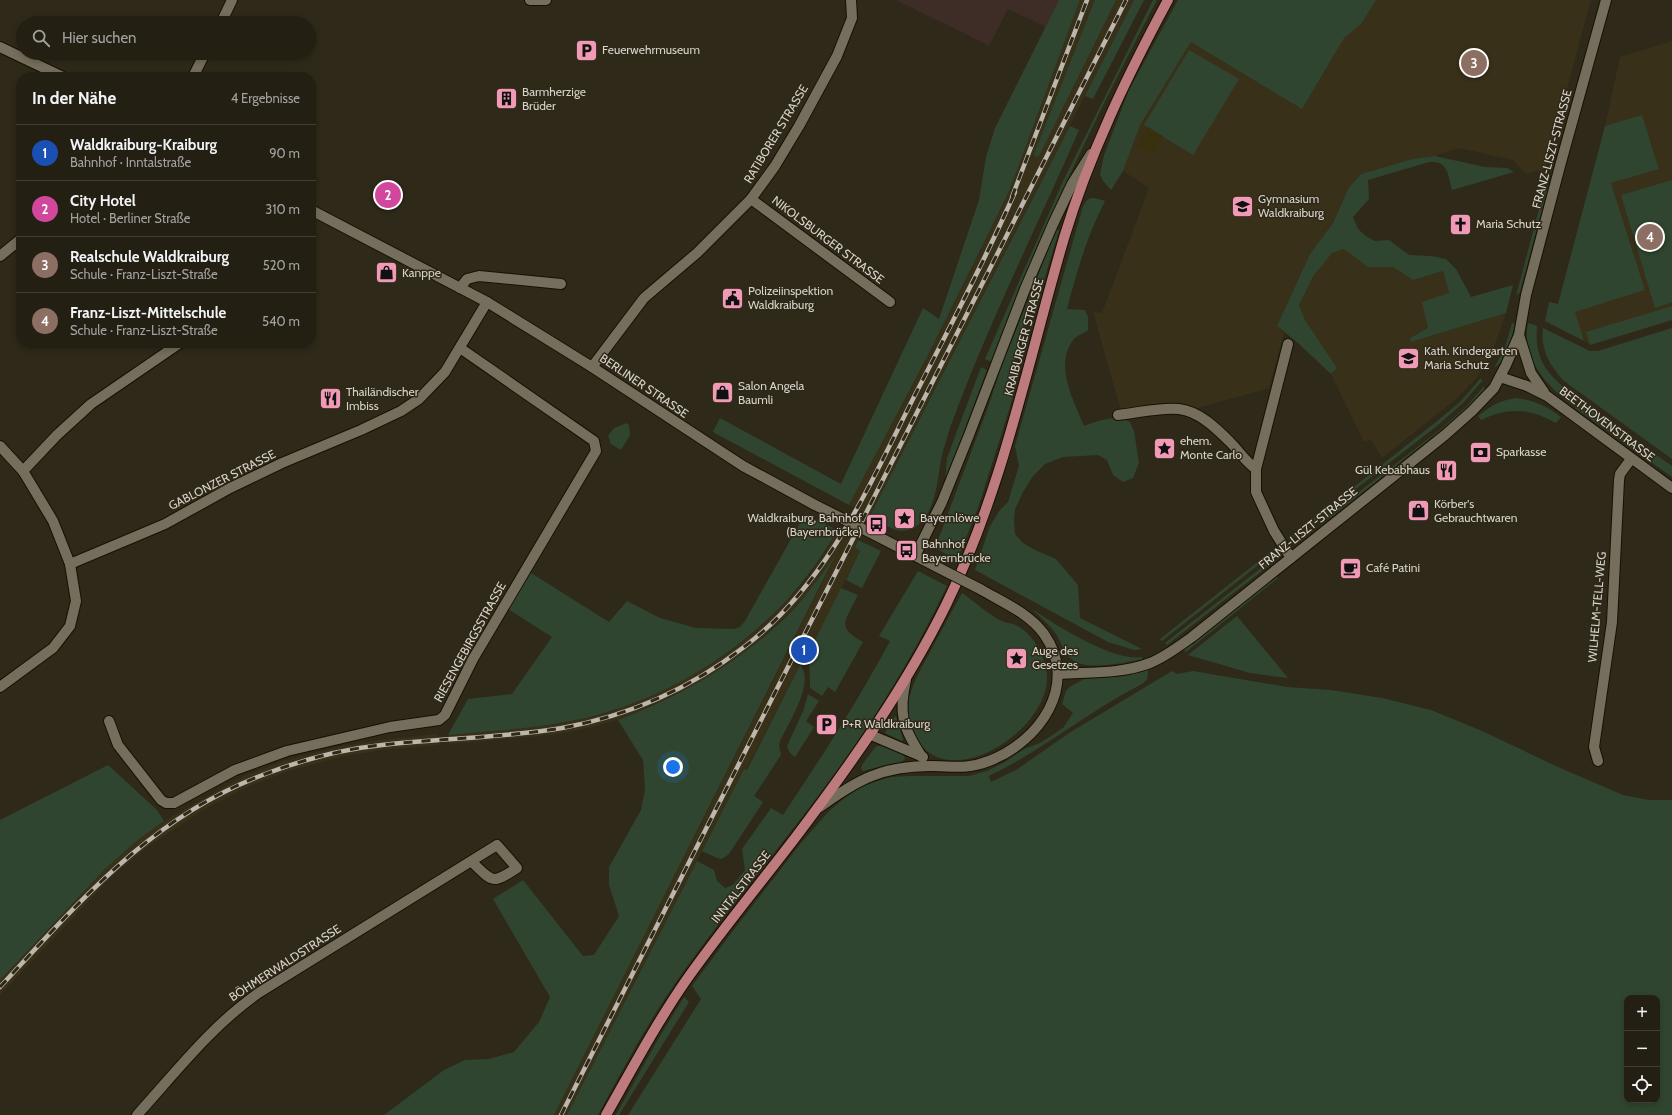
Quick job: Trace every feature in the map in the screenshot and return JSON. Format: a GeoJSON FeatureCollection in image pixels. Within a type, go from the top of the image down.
{"type":"FeatureCollection","features":[{"type":"Feature","properties":{"kind":"main road","name":"KRAIBURGER STRASSE"},"geometry":{"type":"LineString","coordinates":[[906,680],[948,602],[992,493],[1018,407],[1065,237],[1097,146],[1123,87],[1168,0]]}},
{"type":"Feature","properties":{"kind":"main road","name":"INNTALSTRASSE"},"geometry":{"type":"LineString","coordinates":[[606,1115],[648,1042],[684,984],[871,735],[906,680]]}},
{"type":"Feature","properties":{"kind":"street"},"geometry":{"type":"LineString","coordinates":[[224,16],[232,0]]}},
{"type":"Feature","properties":{"kind":"street"},"geometry":{"type":"LineString","coordinates":[[530,0],[546,0]]}},
{"type":"Feature","properties":{"kind":"street","name":"RATIBORER STRASSE"},"geometry":{"type":"LineString","coordinates":[[592,367],[644,298],[697,253],[751,199],[775,166],[799,126],[837,56],[852,18],[851,0]]}},
{"type":"Feature","properties":{"kind":"street","name":"FRANZ-LISZT-STRASSE"},"geometry":{"type":"LineString","coordinates":[[1058,674],[1125,669],[1157,660],[1170,653],[1291,558],[1472,412],[1494,388],[1519,335],[1526,295],[1606,0]]}},
{"type":"Feature","properties":{"kind":"street"},"geometry":{"type":"LineString","coordinates":[[0,47],[16,55]]}},
{"type":"Feature","properties":{"kind":"street"},"geometry":{"type":"LineString","coordinates":[[27,60],[52,72]]}},
{"type":"Feature","properties":{"kind":"street"},"geometry":{"type":"LineString","coordinates":[[196,72],[202,60]]}},
{"type":"Feature","properties":{"kind":"street"},"geometry":{"type":"LineString","coordinates":[[915,556],[945,495],[1025,289],[1053,224],[1072,184],[1097,146]]}},
{"type":"Feature","properties":{"kind":"street","name":"NIKOLSBURGER STRASSE"},"geometry":{"type":"LineString","coordinates":[[751,199],[890,302]]}},
{"type":"Feature","properties":{"kind":"street","name":"BERLINER STRASSE"},"geometry":{"type":"LineString","coordinates":[[316,213],[487,302],[592,367],[743,466],[980,589],[1024,615],[1043,634],[1052,650],[1058,674]]}},
{"type":"Feature","properties":{"kind":"street"},"geometry":{"type":"LineString","coordinates":[[0,256],[16,242]]}},
{"type":"Feature","properties":{"kind":"street"},"geometry":{"type":"LineString","coordinates":[[460,288],[467,279],[479,276],[561,284]]}},
{"type":"Feature","properties":{"kind":"street","name":"GABLONZER STRASSE"},"geometry":{"type":"LineString","coordinates":[[70,564],[165,524],[230,488],[282,463],[361,430],[401,411],[419,399],[445,372],[487,302]]}},
{"type":"Feature","properties":{"kind":"street","name":"BEETHOVENSTRASSE"},"geometry":{"type":"LineString","coordinates":[[1519,335],[1531,373],[1547,396]]}},
{"type":"Feature","properties":{"kind":"street"},"geometry":{"type":"LineString","coordinates":[[1288,344],[1256,469],[1255,481],[1256,492],[1274,531],[1291,558]]}},
{"type":"Feature","properties":{"kind":"street"},"geometry":{"type":"LineString","coordinates":[[23,471],[57,435],[91,404],[173,348]]}},
{"type":"Feature","properties":{"kind":"street","name":"RIESENGEBIRGSSTRASSE"},"geometry":{"type":"LineString","coordinates":[[109,721],[118,745],[161,800],[166,803],[174,803],[235,770],[287,751],[390,727],[439,720],[445,715],[473,659],[596,451],[594,441],[460,348]]}},
{"type":"Feature","properties":{"kind":"street","name":"BEETHOVENSTRASSE"},"geometry":{"type":"LineString","coordinates":[[1500,377],[1527,386],[1547,396],[1672,488]]}},
{"type":"Feature","properties":{"kind":"street"},"geometry":{"type":"LineString","coordinates":[[1118,415],[1174,409],[1180,409],[1193,413],[1227,439],[1249,464],[1256,469]]}},
{"type":"Feature","properties":{"kind":"street"},"geometry":{"type":"LineString","coordinates":[[0,446],[23,471],[54,520],[70,564],[76,601],[70,626],[53,648],[0,687]]}},
{"type":"Feature","properties":{"kind":"street","name":"WILHELM-TELL-WEG"},"geometry":{"type":"LineString","coordinates":[[1598,761],[1594,747],[1612,622],[1619,480],[1620,474],[1631,459]]}},
{"type":"Feature","properties":{"kind":"street"},"geometry":{"type":"LineString","coordinates":[[816,810],[839,793],[872,775],[902,768],[945,766],[968,768],[990,761],[1011,750],[1037,728],[1049,708],[1056,691],[1058,674]]}},
{"type":"Feature","properties":{"kind":"street"},"geometry":{"type":"LineString","coordinates":[[906,680],[902,696],[902,713],[909,737],[922,757]]}},
{"type":"Feature","properties":{"kind":"street"},"geometry":{"type":"LineString","coordinates":[[871,735],[945,766]]}},
{"type":"Feature","properties":{"kind":"street","name":"BÖHMERWALDSTRASSE"},"geometry":{"type":"LineString","coordinates":[[137,1115],[206,1038],[242,1005],[471,861]]}},
{"type":"Feature","properties":{"kind":"shaded area"},"geometry":{"type":"Polygon","coordinates":[[[896,0],[1059,0],[1046,27],[1008,9],[989,46],[896,0]]]}},
{"type":"Feature","properties":{"kind":"shaded area"},"geometry":{"type":"Polygon","coordinates":[[[1080,0],[1134,0],[870,516],[849,505],[928,355],[1010,189],[1080,0]]]}},
{"type":"Feature","properties":{"kind":"shaded area","name":"Gymnasium Waldkraiburg"},"geometry":{"type":"Polygon","coordinates":[[[1322,0],[1591,0],[1545,169],[1526,174],[1513,160],[1459,148],[1435,156],[1412,159],[1360,174],[1349,187],[1333,223],[1310,254],[1277,326],[1284,333],[1269,388],[1198,408],[1181,406],[1124,409],[1120,407],[1093,312],[1102,313],[1149,188],[1123,171],[1139,125],[1191,42],[1322,0]]]}},
{"type":"Feature","properties":{"kind":"shaded area"},"geometry":{"type":"Polygon","coordinates":[[[1672,41],[1672,320],[1590,345],[1584,341],[1574,312],[1645,290],[1611,183],[1659,168],[1642,116],[1605,126],[1620,57],[1672,41]]]}},
{"type":"Feature","properties":{"kind":"shaded area","name":"Kath. Kindergarten Maria Schutz"},"geometry":{"type":"Polygon","coordinates":[[[1344,249],[1368,267],[1393,267],[1413,280],[1443,271],[1449,293],[1428,328],[1410,338],[1411,342],[1506,313],[1492,352],[1478,376],[1456,399],[1382,458],[1371,439],[1364,442],[1331,374],[1337,368],[1305,320],[1299,305],[1314,275],[1332,252],[1344,249]]]}},
{"type":"Feature","properties":{"kind":"shaded area"},"geometry":{"type":"Polygon","coordinates":[[[837,530],[858,540],[855,548],[860,551],[802,666],[800,665],[746,770],[744,769],[567,1115],[554,1115],[834,559],[813,587],[794,608],[749,650],[697,684],[640,711],[618,720],[559,734],[449,744],[448,735],[557,724],[613,711],[662,691],[720,658],[767,621],[806,580],[826,551],[837,530]]]}},
{"type":"Feature","properties":{"kind":"shaded area"},"geometry":{"type":"Polygon","coordinates":[[[437,734],[439,745],[382,750],[345,756],[289,771],[247,787],[203,810],[146,848],[112,876],[0,995],[0,980],[16,962],[107,867],[139,839],[164,821],[242,777],[286,760],[343,746],[380,740],[437,734]]]}},
{"type":"Feature","properties":{"kind":"green space"},"geometry":{"type":"Polygon","coordinates":[[[1059,0],[1080,0],[1010,189],[928,355],[849,505],[713,432],[720,418],[841,484],[923,308],[939,319],[979,200],[986,157],[995,128],[1059,0]]]}},
{"type":"Feature","properties":{"kind":"green space"},"geometry":{"type":"Polygon","coordinates":[[[1095,0],[1116,0],[1039,156],[1036,157],[1034,154],[1095,0]]]}},
{"type":"Feature","properties":{"kind":"green space"},"geometry":{"type":"Polygon","coordinates":[[[1134,0],[1144,0],[1093,99],[1085,96],[1134,0]]]}},
{"type":"Feature","properties":{"kind":"green space"},"geometry":{"type":"Polygon","coordinates":[[[1153,0],[1157,0],[1089,133],[1068,178],[1009,315],[992,362],[985,359],[1063,181],[1153,0]]]}},
{"type":"Feature","properties":{"kind":"green space"},"geometry":{"type":"Polygon","coordinates":[[[1178,0],[1376,0],[1361,24],[1344,38],[1302,109],[1191,42],[1140,125],[1123,171],[1111,190],[1100,175],[1104,155],[1129,90],[1178,0]]]}},
{"type":"Feature","properties":{"kind":"green space"},"geometry":{"type":"Polygon","coordinates":[[[1189,50],[1239,79],[1193,155],[1144,125],[1189,50]]]}},
{"type":"Feature","properties":{"kind":"green space"},"geometry":{"type":"Polygon","coordinates":[[[1642,115],[1659,169],[1611,183],[1645,290],[1575,312],[1584,341],[1545,321],[1549,302],[1558,304],[1605,126],[1642,115]]]}},
{"type":"Feature","properties":{"kind":"green space"},"geometry":{"type":"Polygon","coordinates":[[[1070,126],[1079,130],[964,390],[944,448],[935,495],[929,512],[918,525],[912,529],[900,531],[894,529],[870,516],[1070,126]]]}},
{"type":"Feature","properties":{"kind":"green space"},"geometry":{"type":"Polygon","coordinates":[[[1435,156],[1485,167],[1507,168],[1514,172],[1452,190],[1448,174],[1444,166],[1440,163],[1429,162],[1368,180],[1369,199],[1353,217],[1358,229],[1367,237],[1375,241],[1389,240],[1409,255],[1431,256],[1446,259],[1456,269],[1471,297],[1513,285],[1506,313],[1411,342],[1410,338],[1428,328],[1422,302],[1449,293],[1443,271],[1413,280],[1393,267],[1368,267],[1344,249],[1332,253],[1314,275],[1299,305],[1305,320],[1337,368],[1331,374],[1297,342],[1277,326],[1310,254],[1333,223],[1349,187],[1361,174],[1412,159],[1435,156]]]}},
{"type":"Feature","properties":{"kind":"green space"},"geometry":{"type":"Polygon","coordinates":[[[1672,180],[1672,302],[1655,308],[1621,195],[1672,180]]]}},
{"type":"Feature","properties":{"kind":"green space"},"geometry":{"type":"Polygon","coordinates":[[[1544,190],[1547,191],[1520,292],[1516,296],[1544,190]]]}},
{"type":"Feature","properties":{"kind":"green space"},"geometry":{"type":"Polygon","coordinates":[[[1091,198],[1105,201],[1083,254],[1067,309],[1085,310],[1088,317],[1088,330],[1073,340],[1065,361],[1065,372],[1071,395],[1084,426],[1112,418],[1130,422],[1134,431],[1139,463],[1133,478],[1123,482],[1113,475],[1107,460],[1098,455],[1063,457],[1045,464],[1033,476],[1015,509],[1015,534],[1023,543],[1056,559],[1078,585],[1080,618],[1142,649],[1134,650],[1108,642],[975,570],[990,526],[1000,510],[1008,502],[1019,466],[1015,446],[1083,206],[1087,200],[1091,198]]]}},
{"type":"Feature","properties":{"kind":"green space"},"geometry":{"type":"Polygon","coordinates":[[[1058,229],[1059,231],[1041,290],[1028,311],[1020,336],[1014,361],[1015,388],[1010,407],[977,511],[957,560],[935,548],[987,410],[1001,368],[1056,230],[1058,229]]]}},
{"type":"Feature","properties":{"kind":"green space"},"geometry":{"type":"Polygon","coordinates":[[[1672,306],[1672,320],[1590,345],[1586,332],[1672,306]]]}},
{"type":"Feature","properties":{"kind":"green space"},"geometry":{"type":"Polygon","coordinates":[[[1512,323],[1515,324],[1506,354],[1494,368],[1505,348],[1512,323]]]}},
{"type":"Feature","properties":{"kind":"green space"},"geometry":{"type":"Polygon","coordinates":[[[1528,323],[1537,326],[1538,350],[1541,360],[1546,368],[1559,383],[1577,398],[1572,405],[1545,380],[1532,359],[1528,348],[1528,323]]]}},
{"type":"Feature","properties":{"kind":"green space"},"geometry":{"type":"Polygon","coordinates":[[[1543,328],[1590,351],[1598,351],[1672,328],[1672,459],[1564,381],[1554,369],[1547,357],[1542,336],[1543,328]]]}},
{"type":"Feature","properties":{"kind":"green space"},"geometry":{"type":"Polygon","coordinates":[[[981,367],[987,370],[945,482],[947,458],[981,367]]]}},
{"type":"Feature","properties":{"kind":"green space"},"geometry":{"type":"Polygon","coordinates":[[[1481,378],[1482,381],[1463,403],[1438,425],[1294,537],[1292,536],[1460,402],[1481,378]]]}},
{"type":"Feature","properties":{"kind":"green space"},"geometry":{"type":"Polygon","coordinates":[[[1484,386],[1485,389],[1469,407],[1330,518],[1321,521],[1441,429],[1467,406],[1484,386]]]}},
{"type":"Feature","properties":{"kind":"green space"},"geometry":{"type":"Polygon","coordinates":[[[1516,398],[1529,400],[1540,404],[1561,417],[1556,423],[1537,414],[1519,411],[1501,413],[1481,420],[1478,416],[1496,404],[1516,398]]]}},
{"type":"Feature","properties":{"kind":"green space"},"geometry":{"type":"Polygon","coordinates":[[[1580,401],[1672,466],[1672,477],[1575,408],[1580,401]]]}},
{"type":"Feature","properties":{"kind":"green space"},"geometry":{"type":"Polygon","coordinates":[[[627,423],[629,425],[630,435],[621,450],[611,444],[608,436],[614,428],[627,423]]]}},
{"type":"Feature","properties":{"kind":"green space"},"geometry":{"type":"Polygon","coordinates":[[[805,514],[837,530],[816,564],[791,595],[763,624],[731,650],[697,672],[661,691],[624,707],[586,718],[535,727],[448,735],[468,699],[512,694],[552,637],[508,609],[531,573],[609,622],[627,601],[660,618],[696,628],[734,629],[740,627],[745,621],[805,514]]]}},
{"type":"Feature","properties":{"kind":"green space"},"geometry":{"type":"Polygon","coordinates":[[[858,540],[881,551],[862,588],[846,580],[860,551],[855,548],[858,540]]]}},
{"type":"Feature","properties":{"kind":"green space"},"geometry":{"type":"Polygon","coordinates":[[[1269,553],[1271,555],[1162,641],[1160,639],[1269,553]]]}},
{"type":"Feature","properties":{"kind":"green space"},"geometry":{"type":"Polygon","coordinates":[[[835,556],[554,1115],[384,1115],[444,1070],[465,1060],[489,1059],[514,1052],[539,1022],[550,997],[493,899],[523,880],[583,956],[594,955],[619,916],[609,885],[609,867],[641,810],[645,789],[643,760],[618,720],[690,687],[734,660],[775,627],[794,609],[835,556]]]}},
{"type":"Feature","properties":{"kind":"green space"},"geometry":{"type":"Polygon","coordinates":[[[1270,561],[1272,563],[1167,645],[1165,643],[1270,561]]]}},
{"type":"Feature","properties":{"kind":"green space"},"geometry":{"type":"Polygon","coordinates":[[[918,571],[947,586],[909,660],[888,695],[819,795],[721,921],[674,985],[644,1033],[598,1115],[567,1115],[697,861],[714,870],[717,881],[725,888],[733,885],[745,870],[742,849],[771,808],[783,815],[825,751],[890,641],[879,636],[918,571]]]}},
{"type":"Feature","properties":{"kind":"green space"},"geometry":{"type":"Polygon","coordinates":[[[1276,576],[1278,578],[1186,652],[1184,650],[1276,576]]]}},
{"type":"Feature","properties":{"kind":"green space"},"geometry":{"type":"Polygon","coordinates":[[[841,588],[858,595],[847,617],[846,627],[854,637],[863,642],[835,692],[828,687],[822,696],[810,688],[809,652],[841,588]]]}},
{"type":"Feature","properties":{"kind":"green space"},"geometry":{"type":"Polygon","coordinates":[[[962,593],[993,616],[1004,622],[1016,625],[1027,633],[1034,641],[1040,653],[1047,675],[1043,696],[1032,717],[1015,735],[994,749],[971,758],[950,760],[930,754],[916,737],[912,728],[908,704],[918,675],[962,593]]]}},
{"type":"Feature","properties":{"kind":"green space"},"geometry":{"type":"Polygon","coordinates":[[[1032,609],[1085,641],[1116,654],[1130,657],[1142,657],[1142,659],[1094,666],[1076,662],[1070,658],[1053,630],[1032,609]]]}},
{"type":"Feature","properties":{"kind":"green space"},"geometry":{"type":"Polygon","coordinates":[[[1237,616],[1288,678],[1250,673],[1188,655],[1237,616]]]}},
{"type":"Feature","properties":{"kind":"green space"},"geometry":{"type":"Polygon","coordinates":[[[800,665],[804,672],[805,682],[803,692],[794,715],[780,741],[779,746],[781,755],[754,796],[763,802],[729,854],[722,859],[702,851],[744,769],[747,770],[800,665]]]}},
{"type":"Feature","properties":{"kind":"green space"},"geometry":{"type":"Polygon","coordinates":[[[1148,670],[1147,678],[1142,684],[1103,706],[1009,766],[989,776],[991,782],[1016,770],[1069,733],[1172,671],[1177,674],[1193,671],[1287,687],[1331,690],[1382,698],[1431,710],[1482,731],[1558,767],[1623,795],[1649,800],[1672,800],[1672,1115],[628,1115],[701,999],[692,986],[801,843],[829,811],[859,788],[891,777],[969,776],[987,771],[1005,762],[1024,749],[1040,743],[1063,728],[1073,713],[1062,704],[1066,691],[1071,686],[1084,679],[1126,676],[1148,670]]]}},
{"type":"Feature","properties":{"kind":"green space"},"geometry":{"type":"Polygon","coordinates":[[[808,694],[819,701],[806,721],[814,727],[795,757],[790,753],[787,746],[804,709],[808,694]]]}},
{"type":"Feature","properties":{"kind":"green space"},"geometry":{"type":"Polygon","coordinates":[[[896,716],[903,739],[902,741],[885,733],[893,718],[896,716]]]}},
{"type":"Feature","properties":{"kind":"green space"},"geometry":{"type":"Polygon","coordinates":[[[877,746],[881,746],[902,754],[905,759],[900,763],[885,765],[863,771],[861,768],[862,765],[877,746]]]}},
{"type":"Feature","properties":{"kind":"green space"},"geometry":{"type":"Polygon","coordinates":[[[108,765],[157,810],[164,821],[139,839],[107,867],[0,980],[0,820],[108,765]]]}},
{"type":"Feature","properties":{"kind":"green space"},"geometry":{"type":"Polygon","coordinates":[[[684,997],[689,1002],[619,1115],[616,1115],[657,1041],[684,997]]]}},
{"type":"Feature","properties":{"kind":"sand"},"geometry":{"type":"Polygon","coordinates":[[[1148,127],[1163,136],[1152,155],[1137,146],[1148,127]]]}},
{"type":"Feature","properties":{"kind":"railway"},"geometry":{"type":"LineString","coordinates":[[1012,197],[1087,0]]}},
{"type":"Feature","properties":{"kind":"railway"},"geometry":{"type":"LineString","coordinates":[[561,1115],[1126,0]]}},
{"type":"Feature","properties":{"kind":"railway"},"geometry":{"type":"LineString","coordinates":[[0,987],[90,892],[121,863],[154,836],[189,812],[227,790],[296,763],[353,749],[405,743],[495,736],[562,728],[587,723],[635,708],[681,687],[724,662],[744,647],[774,621],[800,593],[824,562],[845,530],[864,496],[955,317],[1015,192]]}},
{"type":"Feature","properties":{"kind":"place","name":"Feuerwehrmuseum"},"geometry":{"type":"Point","coordinates":[587,50]}},
{"type":"Feature","properties":{"kind":"place","name":"Realschule Waldkraiburg"},"geometry":{"type":"Point","coordinates":[1474,63]}},
{"type":"Feature","properties":{"kind":"place","name":"Barmherzige Brüder"},"geometry":{"type":"Point","coordinates":[506,99]}},
{"type":"Feature","properties":{"kind":"place","name":"City Hotel"},"geometry":{"type":"Point","coordinates":[388,195]}},
{"type":"Feature","properties":{"kind":"place","name":"Gymnasium Waldkraiburg"},"geometry":{"type":"Point","coordinates":[1242,206]}},
{"type":"Feature","properties":{"kind":"place","name":"Maria Schutz"},"geometry":{"type":"Point","coordinates":[1460,224]}},
{"type":"Feature","properties":{"kind":"place","name":"Franz-Liszt-Mittelschule"},"geometry":{"type":"Point","coordinates":[1650,237]}},
{"type":"Feature","properties":{"kind":"place","name":"Kanppe"},"geometry":{"type":"Point","coordinates":[387,273]}},
{"type":"Feature","properties":{"kind":"place","name":"Polizeiinspektion Waldkraiburg"},"geometry":{"type":"Point","coordinates":[733,298]}},
{"type":"Feature","properties":{"kind":"place","name":"Kath. Kindergarten Maria Schutz"},"geometry":{"type":"Point","coordinates":[1409,358]}},
{"type":"Feature","properties":{"kind":"place","name":"Salon Angela Baumli"},"geometry":{"type":"Point","coordinates":[722,393]}},
{"type":"Feature","properties":{"kind":"place","name":"Thailändischer Imbiss"},"geometry":{"type":"Point","coordinates":[330,399]}},
{"type":"Feature","properties":{"kind":"place","name":"ehem. Monte Carlo"},"geometry":{"type":"Point","coordinates":[1164,448]}},
{"type":"Feature","properties":{"kind":"place","name":"Sparkasse"},"geometry":{"type":"Point","coordinates":[1481,452]}},
{"type":"Feature","properties":{"kind":"place","name":"Gül Kebabhaus"},"geometry":{"type":"Point","coordinates":[1446,470]}},
{"type":"Feature","properties":{"kind":"place","name":"Körber's Gebrauchtwaren"},"geometry":{"type":"Point","coordinates":[1418,511]}},
{"type":"Feature","properties":{"kind":"place","name":"Bayernlöwe"},"geometry":{"type":"Point","coordinates":[904,518]}},
{"type":"Feature","properties":{"kind":"place","name":"Waldkraiburg, Bahnhof (Bayernbrücke)"},"geometry":{"type":"Point","coordinates":[877,525]}},
{"type":"Feature","properties":{"kind":"place","name":"Bahnhof Bayernbrücke"},"geometry":{"type":"Point","coordinates":[907,551]}},
{"type":"Feature","properties":{"kind":"place","name":"Café Patini"},"geometry":{"type":"Point","coordinates":[1351,568]}},
{"type":"Feature","properties":{"kind":"place","name":"Waldkraiburg-Kraiburg"},"geometry":{"type":"Point","coordinates":[804,650]}},
{"type":"Feature","properties":{"kind":"place","name":"Auge des Gesetzes"},"geometry":{"type":"Point","coordinates":[1017,658]}},
{"type":"Feature","properties":{"kind":"place","name":"P+R Waldkraiburg"},"geometry":{"type":"Point","coordinates":[826,724]}}]}
